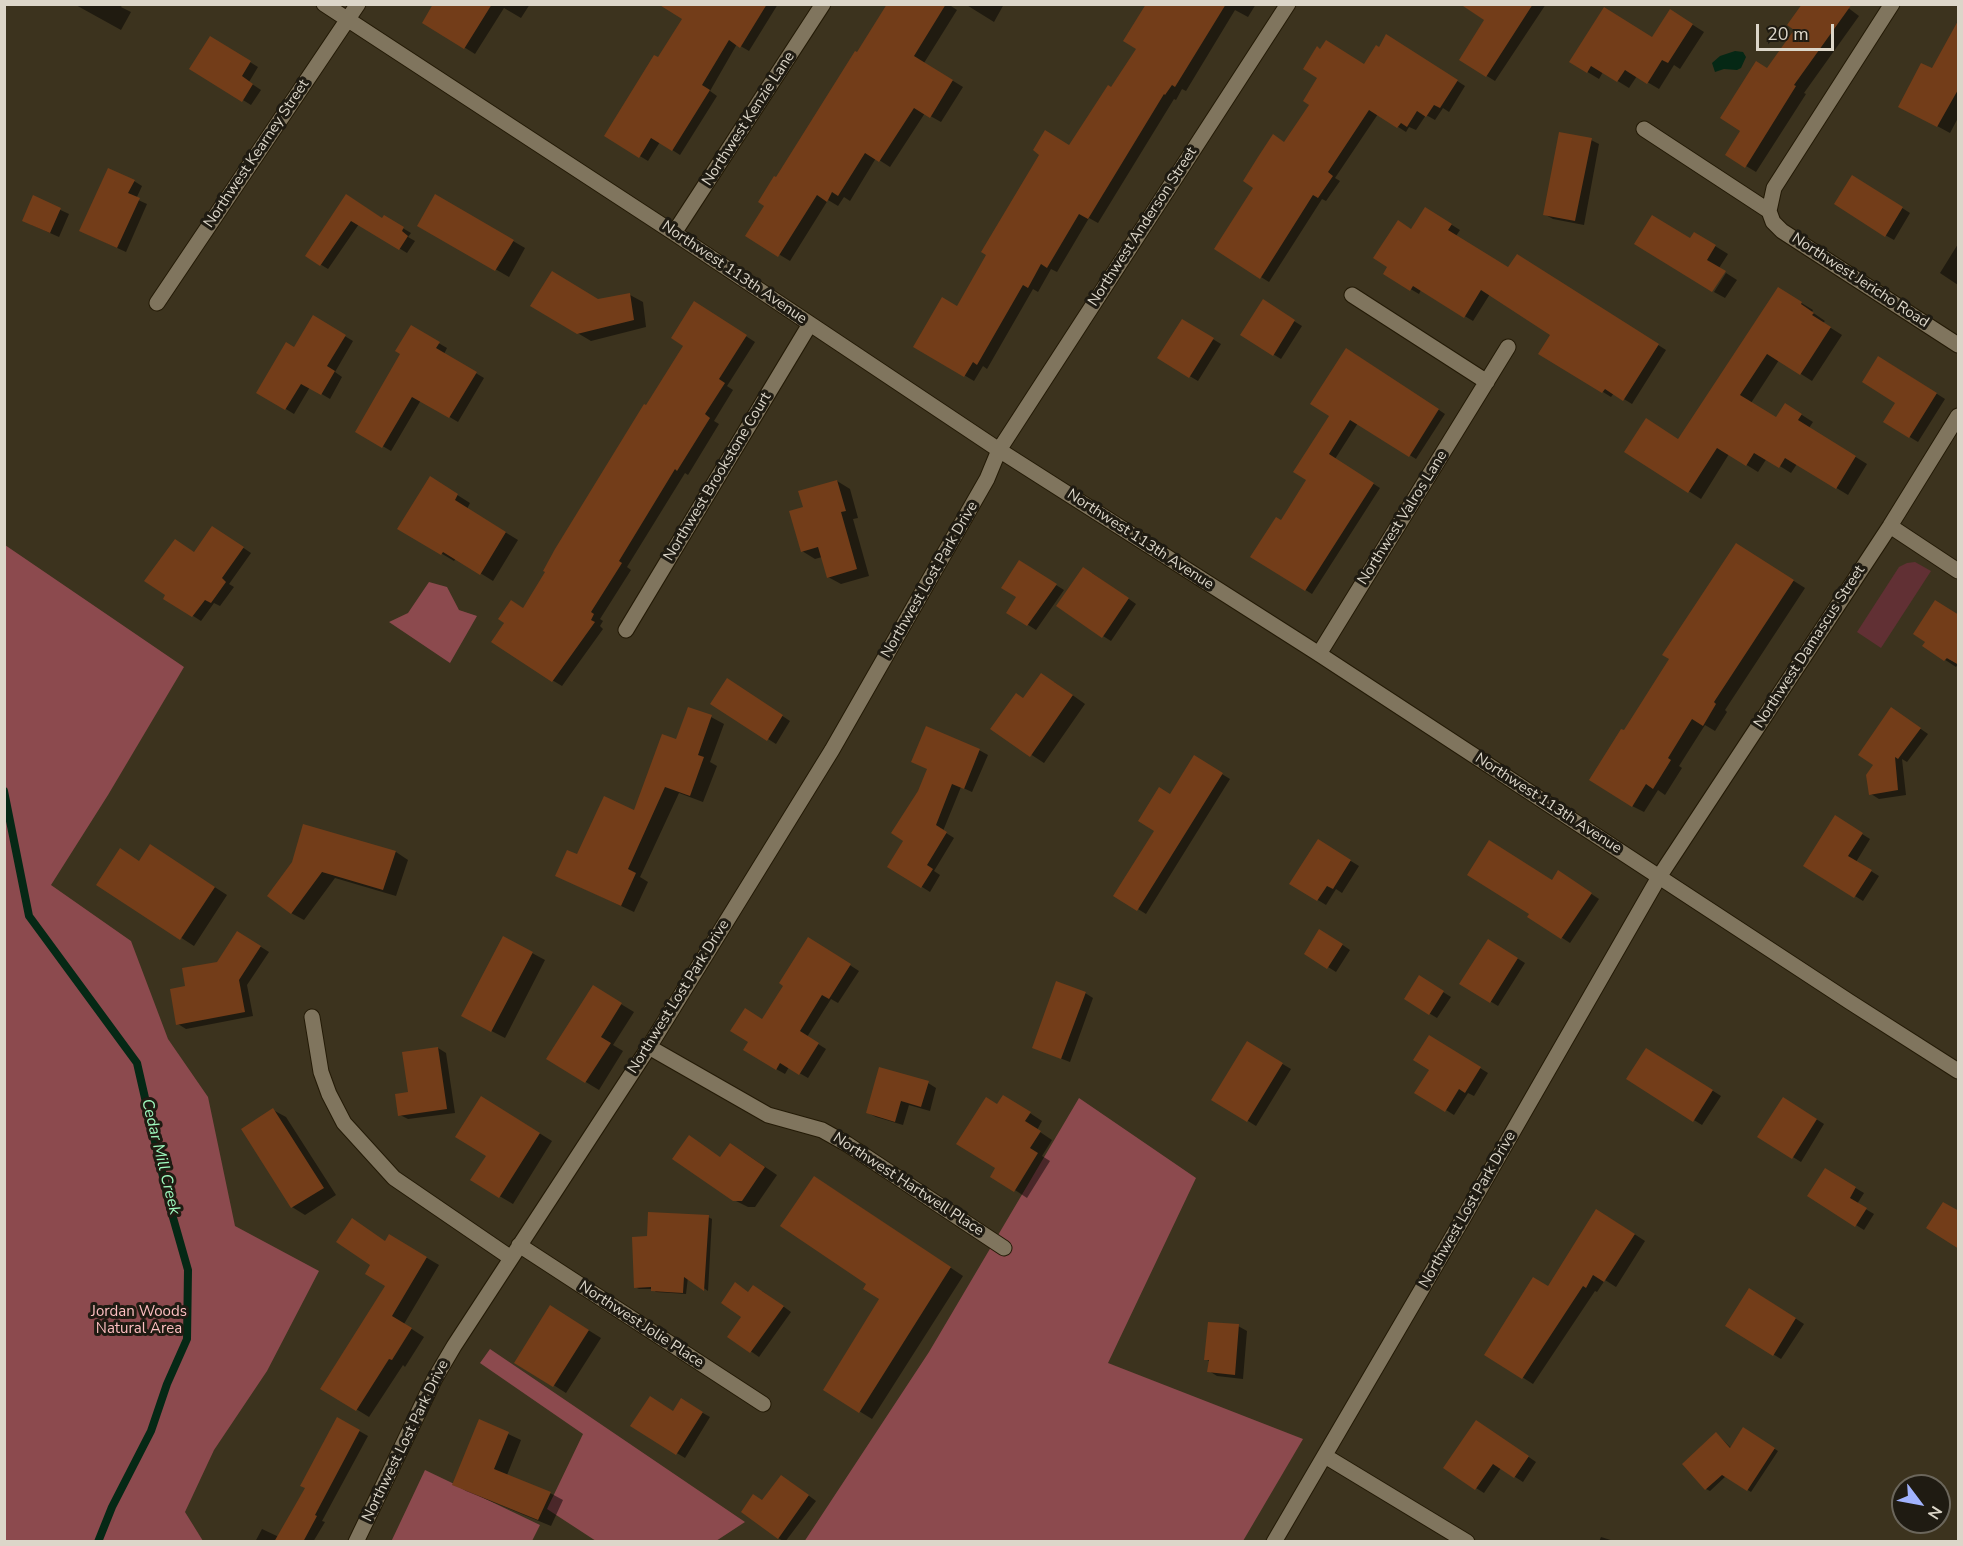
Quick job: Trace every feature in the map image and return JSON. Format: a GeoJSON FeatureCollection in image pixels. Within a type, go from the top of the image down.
{"type":"FeatureCollection","features":[{"type":"Feature","properties":{"kind":"street","name":"Northwest 113th Avenue"},"geometry":{"type":"LineString","coordinates":[[324,4],[674,233],[999,450],[1319,654],[1959,1071]]}},
{"type":"Feature","properties":{"kind":"street","name":"Northwest Kearney Street"},"geometry":{"type":"LineString","coordinates":[[157,303],[358,4]]}},
{"type":"Feature","properties":{"kind":"street","name":"Northwest Kenzie Lane"},"geometry":{"type":"LineString","coordinates":[[674,233],[823,4]]}},
{"type":"Feature","properties":{"kind":"street","name":"Northwest Anderson Street"},"geometry":{"type":"LineString","coordinates":[[999,450],[1288,4]]}},
{"type":"Feature","properties":{"kind":"street"},"geometry":{"type":"LineString","coordinates":[[1769,211],[1774,188],[1892,4]]}},
{"type":"Feature","properties":{"kind":"street","name":"Northwest Jericho Road"},"geometry":{"type":"LineString","coordinates":[[1644,129],[1769,211],[1773,222],[1782,231],[1959,345]]}},
{"type":"Feature","properties":{"kind":"street"},"geometry":{"type":"LineString","coordinates":[[1352,295],[1487,382]]}},
{"type":"Feature","properties":{"kind":"street","name":"Northwest Brookstone Court"},"geometry":{"type":"LineString","coordinates":[[626,630],[810,324]]}},
{"type":"Feature","properties":{"kind":"street","name":"Northwest Valros Lane"},"geometry":{"type":"LineString","coordinates":[[1319,654],[1508,347]]}},
{"type":"Feature","properties":{"kind":"street","name":"Northwest Damascus Street"},"geometry":{"type":"LineString","coordinates":[[1659,877],[1890,526],[1959,416]]}},
{"type":"Feature","properties":{"kind":"street","name":"Northwest Lost Park Drive"},"geometry":{"type":"LineString","coordinates":[[356,1542],[434,1380],[519,1245],[650,1047],[872,682],[987,479],[999,450]]}},
{"type":"Feature","properties":{"kind":"street"},"geometry":{"type":"LineString","coordinates":[[1890,526],[1959,571]]}},
{"type":"Feature","properties":{"kind":"street","name":"Northwest Lost Park Drive"},"geometry":{"type":"LineString","coordinates":[[1274,1542],[1659,877]]}},
{"type":"Feature","properties":{"kind":"street"},"geometry":{"type":"LineString","coordinates":[[312,1017],[321,1072],[344,1123],[394,1178],[511,1258]]}},
{"type":"Feature","properties":{"kind":"street","name":"Northwest Hartwell Place"},"geometry":{"type":"LineString","coordinates":[[650,1047],[768,1116],[822,1130],[847,1144],[1004,1248]]}},
{"type":"Feature","properties":{"kind":"street","name":"Northwest Jolie Place"},"geometry":{"type":"LineString","coordinates":[[519,1245],[763,1404]]}},
{"type":"Feature","properties":{"kind":"street"},"geometry":{"type":"LineString","coordinates":[[1325,1456],[1467,1542]]}},
{"type":"Feature","properties":{"kind":"shaded area"},"geometry":{"type":"Polygon","coordinates":[[[1735,51],[1743,52],[1746,57],[1741,68],[1715,72],[1712,63],[1720,56],[1735,51]]]}},
{"type":"Feature","properties":{"kind":"shaded area"},"geometry":{"type":"Polygon","coordinates":[[[1915,562],[1931,571],[1881,648],[1857,632],[1899,567],[1915,562]]]}},
{"type":"Feature","properties":{"kind":"green space","name":"Jordan Woods Natural Area"},"geometry":{"type":"Polygon","coordinates":[[[5,545],[184,667],[51,885],[131,941],[168,1039],[208,1097],[235,1226],[319,1271],[267,1371],[214,1450],[185,1512],[203,1541],[5,1541],[5,545]]]}},
{"type":"Feature","properties":{"kind":"green space"},"geometry":{"type":"Polygon","coordinates":[[[429,582],[447,587],[459,610],[477,616],[450,663],[389,622],[408,613],[429,582]]]}},
{"type":"Feature","properties":{"kind":"green space"},"geometry":{"type":"Polygon","coordinates":[[[1079,1098],[1196,1178],[1108,1363],[1303,1439],[1243,1541],[804,1542],[929,1352],[1079,1098]]]}},
{"type":"Feature","properties":{"kind":"green space"},"geometry":{"type":"Polygon","coordinates":[[[490,1349],[745,1522],[716,1541],[596,1541],[547,1509],[583,1434],[480,1363],[490,1349]]]}},
{"type":"Feature","properties":{"kind":"green space"},"geometry":{"type":"Polygon","coordinates":[[[425,1470],[540,1525],[532,1541],[391,1542],[425,1470]]]}},
{"type":"Feature","properties":{"kind":"building"},"geometry":{"type":"Polygon","coordinates":[[[433,4],[492,4],[464,49],[422,23],[433,4]]]}},
{"type":"Feature","properties":{"kind":"building"},"geometry":{"type":"Polygon","coordinates":[[[658,4],[767,4],[740,48],[729,40],[702,85],[710,90],[672,151],[651,138],[639,158],[604,136],[654,55],[658,57],[682,19],[658,4]]]}},
{"type":"Feature","properties":{"kind":"building"},"geometry":{"type":"Polygon","coordinates":[[[887,4],[946,4],[914,56],[953,80],[930,118],[914,108],[879,162],[865,153],[838,196],[832,192],[827,202],[817,195],[778,257],[745,236],[764,206],[758,202],[887,4]]]}},
{"type":"Feature","properties":{"kind":"building"},"geometry":{"type":"Polygon","coordinates":[[[1146,4],[1226,4],[1175,87],[1172,85],[1164,94],[1088,219],[1079,214],[1047,268],[1041,264],[1028,288],[1023,285],[977,365],[973,362],[964,377],[913,347],[942,297],[957,306],[986,255],[981,252],[1039,155],[1033,150],[1045,130],[1069,145],[1108,85],[1111,87],[1136,49],[1123,41],[1146,4]]]}},
{"type":"Feature","properties":{"kind":"building"},"geometry":{"type":"Polygon","coordinates":[[[1460,4],[1533,4],[1486,77],[1459,60],[1484,20],[1460,4]]]}},
{"type":"Feature","properties":{"kind":"building"},"geometry":{"type":"Polygon","coordinates":[[[1802,4],[1852,4],[1794,85],[1796,86],[1745,168],[1725,155],[1740,131],[1720,118],[1756,61],[1767,68],[1794,30],[1787,25],[1802,4]]]}},
{"type":"Feature","properties":{"kind":"building"},"geometry":{"type":"Polygon","coordinates":[[[1604,7],[1652,37],[1670,9],[1693,24],[1668,63],[1662,60],[1647,84],[1625,70],[1617,82],[1591,66],[1587,73],[1569,62],[1604,7]]]}},
{"type":"Feature","properties":{"kind":"building"},"geometry":{"type":"Polygon","coordinates":[[[1959,19],[1959,88],[1937,127],[1898,107],[1921,63],[1932,68],[1959,19]]]}},
{"type":"Feature","properties":{"kind":"building"},"geometry":{"type":"Polygon","coordinates":[[[1386,34],[1458,80],[1440,108],[1434,105],[1426,117],[1417,111],[1407,127],[1401,123],[1397,128],[1369,110],[1328,172],[1333,176],[1318,198],[1313,195],[1260,279],[1214,249],[1253,188],[1243,181],[1273,134],[1284,142],[1309,105],[1303,101],[1317,78],[1303,69],[1317,46],[1320,49],[1326,40],[1364,64],[1376,45],[1379,47],[1386,34]]]}},
{"type":"Feature","properties":{"kind":"building"},"geometry":{"type":"Polygon","coordinates":[[[210,36],[251,61],[242,76],[253,84],[242,102],[189,69],[210,36]]]}},
{"type":"Feature","properties":{"kind":"building"},"geometry":{"type":"Polygon","coordinates":[[[1559,132],[1592,138],[1575,221],[1543,215],[1559,132]]]}},
{"type":"Feature","properties":{"kind":"building"},"geometry":{"type":"Polygon","coordinates":[[[108,168],[135,180],[128,193],[140,198],[117,248],[79,231],[108,168]]]}},
{"type":"Feature","properties":{"kind":"building"},"geometry":{"type":"Polygon","coordinates":[[[1852,175],[1903,207],[1885,237],[1834,204],[1852,175]]]}},
{"type":"Feature","properties":{"kind":"building"},"geometry":{"type":"Polygon","coordinates":[[[346,194],[382,218],[384,215],[404,227],[402,231],[408,236],[399,250],[351,221],[320,266],[305,256],[346,194]]]}},
{"type":"Feature","properties":{"kind":"building"},"geometry":{"type":"Polygon","coordinates":[[[435,194],[514,240],[495,271],[417,226],[435,194]]]}},
{"type":"Feature","properties":{"kind":"building"},"geometry":{"type":"Polygon","coordinates":[[[33,195],[61,208],[50,233],[22,221],[33,195]]]}},
{"type":"Feature","properties":{"kind":"building"},"geometry":{"type":"Polygon","coordinates":[[[1425,207],[1452,224],[1448,230],[1508,267],[1517,254],[1659,344],[1623,401],[1605,389],[1602,393],[1538,354],[1550,335],[1481,290],[1464,318],[1413,286],[1410,291],[1383,274],[1387,267],[1373,258],[1398,220],[1411,229],[1425,207]]]}},
{"type":"Feature","properties":{"kind":"building"},"geometry":{"type":"Polygon","coordinates":[[[1652,215],[1690,238],[1694,232],[1716,245],[1707,260],[1726,271],[1712,292],[1634,244],[1652,215]]]}},
{"type":"Feature","properties":{"kind":"building"},"geometry":{"type":"Polygon","coordinates":[[[552,271],[598,299],[630,293],[634,320],[577,334],[530,306],[552,271]]]}},
{"type":"Feature","properties":{"kind":"building"},"geometry":{"type":"Polygon","coordinates":[[[1778,287],[1802,302],[1801,304],[1814,313],[1812,315],[1831,327],[1800,375],[1767,354],[1740,395],[1776,417],[1785,403],[1802,414],[1798,420],[1856,456],[1836,489],[1785,458],[1779,468],[1754,453],[1746,466],[1717,448],[1688,493],[1624,452],[1646,418],[1678,439],[1778,287]]]}},
{"type":"Feature","properties":{"kind":"building"},"geometry":{"type":"Polygon","coordinates":[[[1263,299],[1295,320],[1273,356],[1240,335],[1263,299]]]}},
{"type":"Feature","properties":{"kind":"building"},"geometry":{"type":"Polygon","coordinates":[[[694,301],[747,335],[719,379],[725,383],[705,414],[710,418],[677,471],[675,469],[619,561],[622,563],[591,612],[594,614],[591,620],[595,622],[552,682],[491,642],[504,623],[498,619],[511,600],[523,608],[545,572],[543,571],[555,549],[644,404],[646,405],[683,346],[671,338],[694,301]]]}},
{"type":"Feature","properties":{"kind":"building"},"geometry":{"type":"Polygon","coordinates":[[[313,315],[346,335],[327,366],[335,371],[321,395],[301,384],[285,410],[256,393],[286,342],[294,347],[313,315]]]}},
{"type":"Feature","properties":{"kind":"building"},"geometry":{"type":"Polygon","coordinates":[[[1182,319],[1214,338],[1189,378],[1157,358],[1182,319]]]}},
{"type":"Feature","properties":{"kind":"building"},"geometry":{"type":"Polygon","coordinates":[[[411,325],[440,342],[436,348],[477,372],[449,418],[412,397],[382,448],[355,432],[400,354],[395,351],[411,325]]]}},
{"type":"Feature","properties":{"kind":"building"},"geometry":{"type":"Polygon","coordinates":[[[1346,348],[1439,409],[1409,457],[1350,420],[1329,454],[1374,483],[1305,591],[1250,557],[1276,517],[1281,520],[1306,480],[1293,472],[1329,416],[1310,404],[1346,348]]]}},
{"type":"Feature","properties":{"kind":"building"},"geometry":{"type":"Polygon","coordinates":[[[1878,356],[1937,393],[1909,438],[1883,422],[1895,403],[1862,382],[1878,356]]]}},
{"type":"Feature","properties":{"kind":"building"},"geometry":{"type":"Polygon","coordinates":[[[430,476],[458,494],[455,500],[506,532],[480,575],[443,552],[441,555],[397,529],[430,476]]]}},
{"type":"Feature","properties":{"kind":"building"},"geometry":{"type":"Polygon","coordinates":[[[837,480],[846,511],[841,512],[857,569],[827,578],[818,547],[801,552],[789,511],[803,507],[798,491],[837,480]]]}},
{"type":"Feature","properties":{"kind":"building"},"geometry":{"type":"Polygon","coordinates":[[[212,526],[244,547],[222,578],[226,582],[211,603],[205,600],[192,617],[163,599],[165,595],[144,581],[175,539],[194,552],[212,526]]]}},
{"type":"Feature","properties":{"kind":"building"},"geometry":{"type":"Polygon","coordinates":[[[1736,543],[1794,580],[1714,702],[1716,704],[1703,726],[1692,719],[1668,758],[1671,760],[1653,789],[1646,784],[1632,807],[1589,780],[1669,659],[1662,655],[1736,543]]]}},
{"type":"Feature","properties":{"kind":"building"},"geometry":{"type":"Polygon","coordinates":[[[1019,560],[1057,584],[1027,626],[1006,613],[1016,597],[1001,588],[1019,560]]]}},
{"type":"Feature","properties":{"kind":"building"},"geometry":{"type":"Polygon","coordinates":[[[1083,567],[1129,598],[1102,638],[1056,606],[1083,567]]]}},
{"type":"Feature","properties":{"kind":"building"},"geometry":{"type":"Polygon","coordinates":[[[1935,600],[1959,615],[1959,665],[1947,658],[1944,661],[1922,646],[1925,642],[1913,634],[1935,600]]]}},
{"type":"Feature","properties":{"kind":"building"},"geometry":{"type":"Polygon","coordinates":[[[1041,673],[1073,695],[1030,757],[990,729],[1016,693],[1023,698],[1041,673]]]}},
{"type":"Feature","properties":{"kind":"building"},"geometry":{"type":"Polygon","coordinates":[[[727,678],[783,715],[767,741],[710,704],[727,678]]]}},
{"type":"Feature","properties":{"kind":"building"},"geometry":{"type":"Polygon","coordinates":[[[688,707],[712,715],[698,755],[704,757],[690,796],[665,787],[628,869],[636,873],[621,906],[555,876],[567,850],[577,854],[604,796],[634,810],[662,734],[676,739],[688,707]]]}},
{"type":"Feature","properties":{"kind":"building"},"geometry":{"type":"Polygon","coordinates":[[[1891,707],[1921,728],[1898,759],[1895,757],[1898,790],[1869,795],[1866,775],[1873,765],[1858,755],[1891,707]]]}},
{"type":"Feature","properties":{"kind":"building"},"geometry":{"type":"Polygon","coordinates":[[[926,726],[980,749],[964,789],[952,784],[936,825],[947,832],[927,865],[933,869],[921,888],[887,867],[903,841],[891,833],[918,791],[927,769],[911,762],[926,726]]]}},
{"type":"Feature","properties":{"kind":"building"},"geometry":{"type":"Polygon","coordinates":[[[1194,755],[1223,773],[1137,911],[1113,896],[1154,831],[1138,821],[1159,787],[1170,794],[1194,755]]]}},
{"type":"Feature","properties":{"kind":"building"},"geometry":{"type":"Polygon","coordinates":[[[1835,815],[1863,833],[1848,856],[1872,870],[1854,898],[1803,866],[1835,815]]]}},
{"type":"Feature","properties":{"kind":"building"},"geometry":{"type":"Polygon","coordinates":[[[303,824],[396,851],[383,890],[322,872],[291,914],[267,896],[292,862],[303,824]]]}},
{"type":"Feature","properties":{"kind":"building"},"geometry":{"type":"Polygon","coordinates":[[[1318,839],[1351,860],[1333,889],[1327,886],[1317,901],[1289,884],[1318,839]]]}},
{"type":"Feature","properties":{"kind":"building"},"geometry":{"type":"Polygon","coordinates":[[[1489,840],[1552,880],[1558,870],[1592,893],[1561,939],[1527,917],[1529,914],[1467,875],[1489,840]]]}},
{"type":"Feature","properties":{"kind":"building"},"geometry":{"type":"Polygon","coordinates":[[[150,844],[215,887],[180,940],[96,885],[120,848],[139,861],[150,844]]]}},
{"type":"Feature","properties":{"kind":"building"},"geometry":{"type":"Polygon","coordinates":[[[1319,929],[1343,944],[1327,969],[1304,954],[1319,929]]]}},
{"type":"Feature","properties":{"kind":"building"},"geometry":{"type":"Polygon","coordinates":[[[237,931],[261,946],[239,980],[245,1012],[176,1025],[170,989],[185,986],[182,968],[217,962],[237,931]]]}},
{"type":"Feature","properties":{"kind":"building"},"geometry":{"type":"Polygon","coordinates":[[[503,936],[533,952],[491,1032],[461,1016],[503,936]]]}},
{"type":"Feature","properties":{"kind":"building"},"geometry":{"type":"Polygon","coordinates":[[[808,937],[851,964],[829,999],[822,995],[800,1031],[819,1043],[799,1075],[780,1063],[776,1070],[743,1050],[748,1042],[730,1031],[745,1008],[762,1019],[783,986],[779,983],[808,937]]]}},
{"type":"Feature","properties":{"kind":"building"},"geometry":{"type":"Polygon","coordinates":[[[1488,939],[1518,958],[1490,1003],[1459,984],[1488,939]]]}},
{"type":"Feature","properties":{"kind":"building"},"geometry":{"type":"Polygon","coordinates":[[[1419,975],[1444,991],[1429,1015],[1404,999],[1419,975]]]}},
{"type":"Feature","properties":{"kind":"building"},"geometry":{"type":"Polygon","coordinates":[[[1056,981],[1086,992],[1061,1059],[1032,1048],[1056,981]]]}},
{"type":"Feature","properties":{"kind":"building"},"geometry":{"type":"Polygon","coordinates":[[[593,985],[622,1003],[601,1037],[611,1043],[585,1083],[546,1059],[593,985]]]}},
{"type":"Feature","properties":{"kind":"building"},"geometry":{"type":"Polygon","coordinates":[[[1429,1035],[1481,1067],[1465,1093],[1459,1089],[1445,1112],[1414,1093],[1429,1070],[1413,1060],[1429,1035]]]}},
{"type":"Feature","properties":{"kind":"building"},"geometry":{"type":"Polygon","coordinates":[[[1247,1041],[1283,1063],[1247,1122],[1211,1100],[1247,1041]]]}},
{"type":"Feature","properties":{"kind":"building"},"geometry":{"type":"Polygon","coordinates":[[[438,1047],[447,1109],[398,1116],[395,1094],[408,1092],[402,1052],[438,1047]]]}},
{"type":"Feature","properties":{"kind":"building"},"geometry":{"type":"Polygon","coordinates":[[[1646,1048],[1713,1090],[1693,1122],[1626,1079],[1646,1048]]]}},
{"type":"Feature","properties":{"kind":"building"},"geometry":{"type":"Polygon","coordinates":[[[879,1067],[929,1081],[921,1107],[901,1101],[895,1122],[866,1113],[879,1067]]]}},
{"type":"Feature","properties":{"kind":"building"},"geometry":{"type":"Polygon","coordinates":[[[1003,1095],[1031,1112],[1025,1121],[1041,1131],[1030,1148],[1038,1153],[1014,1192],[990,1177],[995,1168],[956,1144],[986,1097],[997,1104],[1003,1095]]]}},
{"type":"Feature","properties":{"kind":"building"},"geometry":{"type":"Polygon","coordinates":[[[481,1096],[540,1133],[499,1198],[470,1180],[486,1156],[455,1137],[481,1096]]]}},
{"type":"Feature","properties":{"kind":"building"},"geometry":{"type":"Polygon","coordinates":[[[1783,1097],[1817,1119],[1792,1159],[1757,1137],[1783,1097]]]}},
{"type":"Feature","properties":{"kind":"building"},"geometry":{"type":"Polygon","coordinates":[[[273,1108],[324,1188],[291,1208],[241,1129],[273,1108]]]}},
{"type":"Feature","properties":{"kind":"building"},"geometry":{"type":"Polygon","coordinates":[[[689,1135],[720,1157],[730,1143],[765,1167],[742,1201],[733,1201],[672,1159],[689,1135]]]}},
{"type":"Feature","properties":{"kind":"building"},"geometry":{"type":"Polygon","coordinates":[[[1825,1168],[1856,1187],[1850,1198],[1867,1208],[1855,1227],[1807,1196],[1825,1168]]]}},
{"type":"Feature","properties":{"kind":"building"},"geometry":{"type":"Polygon","coordinates":[[[814,1176],[951,1267],[859,1413],[823,1390],[879,1299],[863,1289],[866,1284],[780,1226],[814,1176]]]}},
{"type":"Feature","properties":{"kind":"building"},"geometry":{"type":"Polygon","coordinates":[[[1943,1202],[1959,1211],[1959,1249],[1926,1228],[1943,1202]]]}},
{"type":"Feature","properties":{"kind":"building"},"geometry":{"type":"Polygon","coordinates":[[[1596,1209],[1635,1234],[1604,1282],[1593,1275],[1586,1288],[1583,1286],[1522,1379],[1484,1355],[1533,1277],[1548,1286],[1596,1209]]]}},
{"type":"Feature","properties":{"kind":"building"},"geometry":{"type":"Polygon","coordinates":[[[648,1212],[709,1215],[704,1291],[684,1277],[683,1293],[651,1291],[651,1287],[634,1288],[632,1237],[647,1236],[648,1212]]]}},
{"type":"Feature","properties":{"kind":"building"},"geometry":{"type":"Polygon","coordinates":[[[352,1218],[385,1241],[389,1234],[427,1257],[392,1316],[412,1328],[356,1411],[320,1389],[385,1286],[365,1274],[370,1265],[336,1242],[352,1218]]]}},
{"type":"Feature","properties":{"kind":"building"},"geometry":{"type":"Polygon","coordinates":[[[735,1282],[748,1292],[753,1285],[784,1306],[750,1353],[727,1337],[741,1317],[721,1303],[735,1282]]]}},
{"type":"Feature","properties":{"kind":"building"},"geometry":{"type":"Polygon","coordinates":[[[1749,1288],[1796,1318],[1773,1356],[1725,1326],[1749,1288]]]}},
{"type":"Feature","properties":{"kind":"building"},"geometry":{"type":"Polygon","coordinates":[[[550,1305],[589,1330],[553,1387],[514,1363],[550,1305]]]}},
{"type":"Feature","properties":{"kind":"building"},"geometry":{"type":"Polygon","coordinates":[[[1208,1322],[1239,1324],[1235,1375],[1207,1372],[1209,1360],[1204,1360],[1208,1322]]]}},
{"type":"Feature","properties":{"kind":"building"},"geometry":{"type":"Polygon","coordinates":[[[650,1396],[673,1411],[681,1398],[703,1412],[676,1455],[630,1426],[650,1396]]]}},
{"type":"Feature","properties":{"kind":"building"},"geometry":{"type":"Polygon","coordinates":[[[337,1417],[360,1430],[315,1515],[317,1516],[303,1542],[274,1542],[305,1488],[300,1486],[337,1417]]]}},
{"type":"Feature","properties":{"kind":"building"},"geometry":{"type":"Polygon","coordinates":[[[479,1419],[509,1432],[494,1469],[551,1492],[538,1520],[452,1485],[479,1419]]]}},
{"type":"Feature","properties":{"kind":"building"},"geometry":{"type":"Polygon","coordinates":[[[1476,1420],[1529,1456],[1514,1478],[1493,1464],[1475,1490],[1443,1468],[1476,1420]]]}},
{"type":"Feature","properties":{"kind":"building"},"geometry":{"type":"Polygon","coordinates":[[[1743,1427],[1775,1448],[1747,1491],[1722,1475],[1705,1490],[1682,1464],[1716,1432],[1730,1448],[1743,1427]]]}},
{"type":"Feature","properties":{"kind":"building"},"geometry":{"type":"Polygon","coordinates":[[[781,1475],[809,1495],[778,1539],[741,1512],[753,1494],[762,1500],[781,1475]]]}},
{"type":"Feature","properties":{"kind":"waterway","name":"Cedar Mill Creek"},"geometry":{"type":"LineString","coordinates":[[4,791],[29,916],[137,1063],[170,1207],[188,1270],[187,1339],[167,1384],[151,1431],[112,1507],[98,1542]]}}]}
